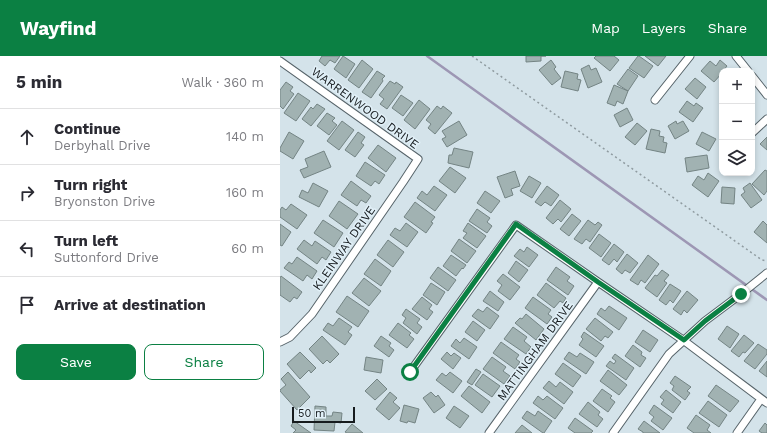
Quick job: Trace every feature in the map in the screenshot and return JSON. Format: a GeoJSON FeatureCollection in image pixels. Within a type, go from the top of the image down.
{"type":"FeatureCollection","features":[{"type":"Feature","properties":{"kind":"street"},"geometry":{"type":"LineString","coordinates":[[655,100],[690,56]]}},
{"type":"Feature","properties":{"kind":"street"},"geometry":{"type":"LineString","coordinates":[[736,56],[746,68]]}},
{"type":"Feature","properties":{"kind":"street","name":"WARRENWOOD DRIVE"},"geometry":{"type":"LineString","coordinates":[[280,61],[418,160]]}},
{"type":"Feature","properties":{"kind":"street"},"geometry":{"type":"LineString","coordinates":[[755,80],[767,95]]}},
{"type":"Feature","properties":{"kind":"street"},"geometry":{"type":"LineString","coordinates":[[755,130],[767,119]]}},
{"type":"Feature","properties":{"kind":"street","name":"KLEINWAY DRIVE"},"geometry":{"type":"LineString","coordinates":[[280,342],[290,336],[312,314],[418,160]]}},
{"type":"Feature","properties":{"kind":"street"},"geometry":{"type":"LineString","coordinates":[[410,372],[516,224],[684,340],[764,402],[737,433]]}},
{"type":"Feature","properties":{"kind":"street"},"geometry":{"type":"LineString","coordinates":[[613,433],[669,354],[705,321],[767,273]]}},
{"type":"Feature","properties":{"kind":"street","name":"MATTINGHAM DRIVE"},"geometry":{"type":"LineString","coordinates":[[489,433],[598,282]]}},
{"type":"Feature","properties":{"kind":"path"},"geometry":{"type":"LineString","coordinates":[[472,56],[756,256],[767,261]]}},
{"type":"Feature","properties":{"kind":"building"},"geometry":{"type":"Polygon","coordinates":[[[322,56],[340,56],[335,63],[330,60],[325,66],[319,61],[322,56]]]}},
{"type":"Feature","properties":{"kind":"building"},"geometry":{"type":"Polygon","coordinates":[[[343,56],[355,64],[346,78],[334,69],[343,56]]]}},
{"type":"Feature","properties":{"kind":"building"},"geometry":{"type":"Polygon","coordinates":[[[526,56],[541,56],[541,61],[526,62],[526,56]]]}},
{"type":"Feature","properties":{"kind":"building"},"geometry":{"type":"Polygon","coordinates":[[[596,56],[614,56],[619,60],[610,71],[594,58],[596,56]]]}},
{"type":"Feature","properties":{"kind":"building"},"geometry":{"type":"Polygon","coordinates":[[[638,56],[653,66],[644,78],[629,68],[638,56]]]}},
{"type":"Feature","properties":{"kind":"building"},"geometry":{"type":"Polygon","coordinates":[[[645,56],[666,56],[658,66],[645,56]]]}},
{"type":"Feature","properties":{"kind":"building"},"geometry":{"type":"Polygon","coordinates":[[[362,60],[373,69],[359,88],[348,80],[362,60]]]}},
{"type":"Feature","properties":{"kind":"building"},"geometry":{"type":"Polygon","coordinates":[[[551,60],[556,67],[554,69],[561,78],[552,85],[539,70],[551,60]]]}},
{"type":"Feature","properties":{"kind":"building"},"geometry":{"type":"Polygon","coordinates":[[[720,60],[727,66],[725,68],[719,68],[719,76],[714,82],[701,71],[710,61],[716,66],[720,60]]]}},
{"type":"Feature","properties":{"kind":"building"},"geometry":{"type":"Polygon","coordinates":[[[589,65],[591,70],[596,68],[602,82],[588,88],[581,69],[589,65]]]}},
{"type":"Feature","properties":{"kind":"building"},"geometry":{"type":"Polygon","coordinates":[[[628,69],[638,76],[628,91],[617,84],[628,69]]]}},
{"type":"Feature","properties":{"kind":"building"},"geometry":{"type":"Polygon","coordinates":[[[377,71],[385,76],[371,98],[362,92],[377,71]]]}},
{"type":"Feature","properties":{"kind":"building"},"geometry":{"type":"Polygon","coordinates":[[[565,71],[578,74],[577,79],[581,80],[578,91],[561,87],[565,71]]]}},
{"type":"Feature","properties":{"kind":"building"},"geometry":{"type":"Polygon","coordinates":[[[695,78],[706,87],[697,99],[685,89],[695,78]]]}},
{"type":"Feature","properties":{"kind":"building"},"geometry":{"type":"Polygon","coordinates":[[[390,81],[395,84],[396,82],[403,87],[387,109],[380,104],[384,99],[379,95],[390,81]]]}},
{"type":"Feature","properties":{"kind":"building"},"geometry":{"type":"Polygon","coordinates":[[[286,82],[293,87],[290,91],[294,94],[283,109],[280,106],[280,90],[286,82]]]}},
{"type":"Feature","properties":{"kind":"building"},"geometry":{"type":"Polygon","coordinates":[[[614,85],[628,91],[623,104],[617,101],[615,106],[607,103],[614,85]]]}},
{"type":"Feature","properties":{"kind":"building"},"geometry":{"type":"Polygon","coordinates":[[[298,93],[310,101],[296,121],[284,113],[298,93]]]}},
{"type":"Feature","properties":{"kind":"building"},"geometry":{"type":"Polygon","coordinates":[[[401,95],[413,103],[403,116],[392,108],[401,95]]]}},
{"type":"Feature","properties":{"kind":"building"},"geometry":{"type":"Polygon","coordinates":[[[419,100],[430,109],[415,129],[404,120],[419,100]]]}},
{"type":"Feature","properties":{"kind":"building"},"geometry":{"type":"Polygon","coordinates":[[[687,101],[694,106],[696,103],[703,108],[693,122],[679,112],[687,101]]]}},
{"type":"Feature","properties":{"kind":"building"},"geometry":{"type":"Polygon","coordinates":[[[317,104],[325,109],[311,126],[302,119],[311,107],[313,109],[317,104]]]}},
{"type":"Feature","properties":{"kind":"building"},"geometry":{"type":"Polygon","coordinates":[[[437,106],[441,109],[443,106],[452,113],[435,134],[428,128],[431,124],[426,120],[437,106]]]}},
{"type":"Feature","properties":{"kind":"building"},"geometry":{"type":"Polygon","coordinates":[[[627,108],[633,120],[620,127],[614,115],[627,108]]]}},
{"type":"Feature","properties":{"kind":"building"},"geometry":{"type":"Polygon","coordinates":[[[327,113],[335,118],[332,121],[337,125],[329,135],[317,126],[327,113]]]}},
{"type":"Feature","properties":{"kind":"building"},"geometry":{"type":"Polygon","coordinates":[[[342,121],[354,130],[339,150],[327,141],[342,121]]]}},
{"type":"Feature","properties":{"kind":"building"},"geometry":{"type":"Polygon","coordinates":[[[459,121],[467,135],[447,147],[442,139],[446,137],[442,131],[459,121]]]}},
{"type":"Feature","properties":{"kind":"building"},"geometry":{"type":"Polygon","coordinates":[[[676,121],[677,124],[683,121],[689,131],[675,139],[668,126],[676,121]]]}},
{"type":"Feature","properties":{"kind":"building"},"geometry":{"type":"Polygon","coordinates":[[[637,123],[647,131],[635,145],[625,137],[637,123]]]}},
{"type":"Feature","properties":{"kind":"building"},"geometry":{"type":"Polygon","coordinates":[[[651,129],[660,131],[659,136],[664,137],[663,142],[667,143],[665,153],[646,149],[651,129]]]}},
{"type":"Feature","properties":{"kind":"building"},"geometry":{"type":"Polygon","coordinates":[[[289,132],[304,141],[293,159],[280,151],[280,148],[289,132]]]}},
{"type":"Feature","properties":{"kind":"building"},"geometry":{"type":"Polygon","coordinates":[[[358,132],[365,137],[361,143],[364,145],[355,157],[345,150],[358,132]]]}},
{"type":"Feature","properties":{"kind":"building"},"geometry":{"type":"Polygon","coordinates":[[[702,132],[716,139],[709,151],[696,144],[702,132]]]}},
{"type":"Feature","properties":{"kind":"building"},"geometry":{"type":"Polygon","coordinates":[[[767,137],[767,150],[760,144],[767,137]]]}},
{"type":"Feature","properties":{"kind":"building"},"geometry":{"type":"Polygon","coordinates":[[[378,145],[396,158],[386,172],[368,158],[378,145]]]}},
{"type":"Feature","properties":{"kind":"building"},"geometry":{"type":"Polygon","coordinates":[[[454,148],[473,152],[469,168],[448,163],[449,155],[452,155],[454,148]]]}},
{"type":"Feature","properties":{"kind":"building"},"geometry":{"type":"Polygon","coordinates":[[[324,151],[331,167],[304,178],[300,170],[308,167],[305,159],[324,151]]]}},
{"type":"Feature","properties":{"kind":"building"},"geometry":{"type":"Polygon","coordinates":[[[707,155],[709,168],[687,172],[685,158],[707,155]]]}},
{"type":"Feature","properties":{"kind":"building"},"geometry":{"type":"Polygon","coordinates":[[[365,162],[385,175],[379,184],[375,181],[371,186],[356,176],[365,162]]]}},
{"type":"Feature","properties":{"kind":"building"},"geometry":{"type":"Polygon","coordinates":[[[450,167],[466,178],[455,193],[439,181],[450,167]]]}},
{"type":"Feature","properties":{"kind":"building"},"geometry":{"type":"Polygon","coordinates":[[[765,170],[767,171],[767,191],[764,195],[752,184],[765,170]]]}},
{"type":"Feature","properties":{"kind":"building"},"geometry":{"type":"Polygon","coordinates":[[[515,171],[520,186],[511,189],[513,195],[505,198],[497,177],[515,171]]]}},
{"type":"Feature","properties":{"kind":"building"},"geometry":{"type":"Polygon","coordinates":[[[708,173],[719,181],[708,197],[692,185],[698,176],[704,180],[708,173]]]}},
{"type":"Feature","properties":{"kind":"building"},"geometry":{"type":"Polygon","coordinates":[[[529,176],[541,183],[532,198],[520,191],[529,176]]]}},
{"type":"Feature","properties":{"kind":"building"},"geometry":{"type":"Polygon","coordinates":[[[351,181],[371,196],[366,203],[361,200],[357,206],[341,195],[351,181]]]}},
{"type":"Feature","properties":{"kind":"building"},"geometry":{"type":"Polygon","coordinates":[[[313,183],[328,191],[319,207],[299,197],[302,190],[308,193],[313,183]]]}},
{"type":"Feature","properties":{"kind":"building"},"geometry":{"type":"Polygon","coordinates":[[[750,183],[762,200],[751,208],[741,195],[745,192],[743,188],[750,183]]]}},
{"type":"Feature","properties":{"kind":"building"},"geometry":{"type":"Polygon","coordinates":[[[434,186],[447,195],[435,211],[417,198],[422,191],[427,195],[434,186]]]}},
{"type":"Feature","properties":{"kind":"building"},"geometry":{"type":"Polygon","coordinates":[[[547,186],[559,195],[551,206],[545,202],[541,206],[535,202],[547,186]]]}},
{"type":"Feature","properties":{"kind":"building"},"geometry":{"type":"Polygon","coordinates":[[[722,187],[735,188],[734,204],[721,203],[722,187]]]}},
{"type":"Feature","properties":{"kind":"building"},"geometry":{"type":"Polygon","coordinates":[[[485,191],[500,201],[491,213],[477,203],[485,191]]]}},
{"type":"Feature","properties":{"kind":"building"},"geometry":{"type":"Polygon","coordinates":[[[560,200],[571,209],[561,222],[558,219],[553,224],[546,218],[560,200]]]}},
{"type":"Feature","properties":{"kind":"building"},"geometry":{"type":"Polygon","coordinates":[[[339,201],[358,214],[347,229],[329,216],[339,201]]]}},
{"type":"Feature","properties":{"kind":"building"},"geometry":{"type":"Polygon","coordinates":[[[415,202],[435,217],[426,233],[404,217],[415,202]]]}},
{"type":"Feature","properties":{"kind":"building"},"geometry":{"type":"Polygon","coordinates":[[[291,204],[307,215],[297,229],[280,217],[280,210],[282,207],[286,210],[291,204]]]}},
{"type":"Feature","properties":{"kind":"building"},"geometry":{"type":"Polygon","coordinates":[[[477,209],[490,218],[487,222],[492,226],[487,233],[469,221],[477,209]]]}},
{"type":"Feature","properties":{"kind":"building"},"geometry":{"type":"Polygon","coordinates":[[[572,214],[581,221],[569,236],[560,229],[572,214]]]}},
{"type":"Feature","properties":{"kind":"building"},"geometry":{"type":"Polygon","coordinates":[[[323,220],[343,233],[334,247],[314,233],[323,220]]]}},
{"type":"Feature","properties":{"kind":"building"},"geometry":{"type":"Polygon","coordinates":[[[588,220],[595,225],[598,222],[602,225],[590,242],[586,239],[582,244],[574,239],[588,220]]]}},
{"type":"Feature","properties":{"kind":"building"},"geometry":{"type":"Polygon","coordinates":[[[763,221],[767,225],[767,243],[754,232],[763,221]]]}},
{"type":"Feature","properties":{"kind":"building"},"geometry":{"type":"Polygon","coordinates":[[[406,223],[418,232],[407,247],[390,235],[395,228],[400,231],[406,223]]]}},
{"type":"Feature","properties":{"kind":"building"},"geometry":{"type":"Polygon","coordinates":[[[468,223],[486,236],[477,248],[463,238],[467,233],[463,231],[468,223]]]}},
{"type":"Feature","properties":{"kind":"building"},"geometry":{"type":"Polygon","coordinates":[[[280,224],[291,232],[282,246],[280,245],[280,224]]]}},
{"type":"Feature","properties":{"kind":"building"},"geometry":{"type":"Polygon","coordinates":[[[599,234],[611,243],[601,257],[589,248],[599,234]]]}},
{"type":"Feature","properties":{"kind":"building"},"geometry":{"type":"Polygon","coordinates":[[[459,239],[476,251],[467,263],[451,251],[459,239]]]}},
{"type":"Feature","properties":{"kind":"building"},"geometry":{"type":"Polygon","coordinates":[[[304,240],[312,246],[315,241],[331,252],[326,260],[322,257],[317,264],[297,249],[304,240]]]}},
{"type":"Feature","properties":{"kind":"building"},"geometry":{"type":"Polygon","coordinates":[[[388,240],[404,252],[393,267],[377,255],[388,240]]]}},
{"type":"Feature","properties":{"kind":"building"},"geometry":{"type":"Polygon","coordinates":[[[614,244],[624,252],[617,262],[614,259],[609,265],[602,260],[614,244]]]}},
{"type":"Feature","properties":{"kind":"building"},"geometry":{"type":"Polygon","coordinates":[[[527,247],[538,255],[529,267],[514,256],[520,249],[524,252],[527,247]]]}},
{"type":"Feature","properties":{"kind":"building"},"geometry":{"type":"Polygon","coordinates":[[[627,254],[638,263],[630,273],[625,270],[622,274],[616,269],[627,254]]]}},
{"type":"Feature","properties":{"kind":"building"},"geometry":{"type":"Polygon","coordinates":[[[451,255],[466,265],[456,276],[443,266],[451,255]]]}},
{"type":"Feature","properties":{"kind":"building"},"geometry":{"type":"Polygon","coordinates":[[[648,255],[659,264],[645,283],[641,280],[638,285],[630,280],[648,255]]]}},
{"type":"Feature","properties":{"kind":"building"},"geometry":{"type":"Polygon","coordinates":[[[297,257],[317,271],[312,279],[307,275],[303,281],[284,268],[289,262],[292,264],[297,257]]]}},
{"type":"Feature","properties":{"kind":"building"},"geometry":{"type":"Polygon","coordinates":[[[375,259],[391,271],[381,286],[364,274],[375,259]]]}},
{"type":"Feature","properties":{"kind":"building"},"geometry":{"type":"Polygon","coordinates":[[[516,261],[528,270],[519,282],[508,273],[516,261]]]}},
{"type":"Feature","properties":{"kind":"building"},"geometry":{"type":"Polygon","coordinates":[[[438,267],[456,280],[448,291],[430,278],[438,267]]]}},
{"type":"Feature","properties":{"kind":"building"},"geometry":{"type":"Polygon","coordinates":[[[556,267],[570,277],[567,281],[574,286],[568,295],[547,280],[556,267]]]}},
{"type":"Feature","properties":{"kind":"building"},"geometry":{"type":"Polygon","coordinates":[[[662,270],[669,275],[664,281],[667,283],[657,297],[645,288],[655,275],[657,276],[662,270]]]}},
{"type":"Feature","properties":{"kind":"building"},"geometry":{"type":"Polygon","coordinates":[[[503,274],[520,287],[510,300],[498,291],[502,285],[497,281],[503,274]]]}},
{"type":"Feature","properties":{"kind":"building"},"geometry":{"type":"Polygon","coordinates":[[[281,276],[302,292],[297,299],[294,297],[290,302],[280,295],[281,276]]]}},
{"type":"Feature","properties":{"kind":"building"},"geometry":{"type":"Polygon","coordinates":[[[364,278],[381,291],[369,306],[352,293],[364,278]]]}},
{"type":"Feature","properties":{"kind":"building"},"geometry":{"type":"Polygon","coordinates":[[[431,283],[445,292],[437,305],[423,295],[431,283]]]}},
{"type":"Feature","properties":{"kind":"building"},"geometry":{"type":"Polygon","coordinates":[[[546,283],[566,298],[563,303],[560,301],[554,308],[537,295],[546,283]]]}},
{"type":"Feature","properties":{"kind":"building"},"geometry":{"type":"Polygon","coordinates":[[[670,284],[681,291],[673,303],[670,300],[666,305],[659,300],[670,284]]]}},
{"type":"Feature","properties":{"kind":"building"},"geometry":{"type":"Polygon","coordinates":[[[490,291],[504,302],[498,311],[483,301],[490,291]]]}},
{"type":"Feature","properties":{"kind":"building"},"geometry":{"type":"Polygon","coordinates":[[[687,291],[698,300],[687,313],[684,310],[681,315],[673,309],[687,291]]]}},
{"type":"Feature","properties":{"kind":"building"},"geometry":{"type":"Polygon","coordinates":[[[347,296],[369,311],[358,327],[336,312],[347,296]]]}},
{"type":"Feature","properties":{"kind":"building"},"geometry":{"type":"Polygon","coordinates":[[[422,297],[432,305],[429,309],[433,312],[427,320],[412,309],[422,297]]]}},
{"type":"Feature","properties":{"kind":"building"},"geometry":{"type":"Polygon","coordinates":[[[533,297],[551,310],[548,314],[552,317],[547,324],[525,308],[533,297]]]}},
{"type":"Feature","properties":{"kind":"building"},"geometry":{"type":"Polygon","coordinates":[[[609,306],[627,318],[619,330],[597,314],[601,308],[605,311],[609,306]]]}},
{"type":"Feature","properties":{"kind":"building"},"geometry":{"type":"Polygon","coordinates":[[[487,307],[499,316],[490,329],[472,316],[478,309],[483,312],[487,307]]]}},
{"type":"Feature","properties":{"kind":"building"},"geometry":{"type":"Polygon","coordinates":[[[406,309],[420,319],[417,323],[422,327],[417,334],[403,323],[406,318],[402,315],[406,309]]]}},
{"type":"Feature","properties":{"kind":"building"},"geometry":{"type":"Polygon","coordinates":[[[526,314],[544,329],[536,340],[515,323],[520,318],[522,319],[526,314]]]}},
{"type":"Feature","properties":{"kind":"building"},"geometry":{"type":"Polygon","coordinates":[[[339,318],[352,327],[348,332],[352,335],[345,345],[323,330],[328,323],[333,326],[339,318]]]}},
{"type":"Feature","properties":{"kind":"building"},"geometry":{"type":"Polygon","coordinates":[[[595,318],[613,332],[608,338],[605,336],[601,341],[586,329],[595,318]]]}},
{"type":"Feature","properties":{"kind":"building"},"geometry":{"type":"Polygon","coordinates":[[[473,321],[485,330],[477,341],[465,332],[473,321]]]}},
{"type":"Feature","properties":{"kind":"building"},"geometry":{"type":"Polygon","coordinates":[[[398,323],[411,333],[409,335],[414,339],[407,348],[389,335],[398,323]]]}},
{"type":"Feature","properties":{"kind":"building"},"geometry":{"type":"Polygon","coordinates":[[[727,326],[739,334],[730,348],[718,339],[727,326]]]}},
{"type":"Feature","properties":{"kind":"building"},"geometry":{"type":"Polygon","coordinates":[[[513,327],[527,337],[524,341],[531,347],[526,354],[504,339],[513,327]]]}},
{"type":"Feature","properties":{"kind":"building"},"geometry":{"type":"Polygon","coordinates":[[[643,330],[658,340],[650,352],[635,342],[643,330]]]}},
{"type":"Feature","properties":{"kind":"building"},"geometry":{"type":"Polygon","coordinates":[[[584,332],[604,346],[596,357],[579,345],[583,339],[581,337],[584,332]]]}},
{"type":"Feature","properties":{"kind":"building"},"geometry":{"type":"Polygon","coordinates":[[[744,335],[754,343],[739,357],[731,351],[744,335]]]}},
{"type":"Feature","properties":{"kind":"building"},"geometry":{"type":"Polygon","coordinates":[[[322,336],[339,354],[330,363],[327,360],[323,364],[309,349],[322,336]]]}},
{"type":"Feature","properties":{"kind":"building"},"geometry":{"type":"Polygon","coordinates":[[[381,336],[391,343],[389,346],[394,350],[389,357],[374,346],[381,336]]]}},
{"type":"Feature","properties":{"kind":"building"},"geometry":{"type":"Polygon","coordinates":[[[464,338],[477,347],[469,359],[451,346],[456,339],[460,343],[464,338]]]}},
{"type":"Feature","properties":{"kind":"building"},"geometry":{"type":"Polygon","coordinates":[[[501,342],[519,355],[516,359],[520,362],[515,369],[493,353],[501,342]]]}},
{"type":"Feature","properties":{"kind":"building"},"geometry":{"type":"Polygon","coordinates":[[[758,344],[767,350],[767,354],[755,369],[744,361],[758,344]]]}},
{"type":"Feature","properties":{"kind":"building"},"geometry":{"type":"Polygon","coordinates":[[[633,345],[642,352],[641,355],[646,358],[640,367],[625,356],[633,345]]]}},
{"type":"Feature","properties":{"kind":"building"},"geometry":{"type":"Polygon","coordinates":[[[300,352],[316,368],[311,373],[309,370],[300,379],[287,364],[300,352]]]}},
{"type":"Feature","properties":{"kind":"building"},"geometry":{"type":"Polygon","coordinates":[[[447,352],[451,356],[454,353],[461,358],[453,369],[441,359],[447,352]]]}},
{"type":"Feature","properties":{"kind":"building"},"geometry":{"type":"Polygon","coordinates":[[[569,352],[577,357],[580,353],[594,362],[586,374],[564,359],[569,352]]]}},
{"type":"Feature","properties":{"kind":"building"},"geometry":{"type":"Polygon","coordinates":[[[615,354],[634,368],[626,380],[606,366],[610,361],[614,364],[616,361],[612,358],[615,354]]]}},
{"type":"Feature","properties":{"kind":"building"},"geometry":{"type":"Polygon","coordinates":[[[366,357],[383,360],[381,373],[364,370],[366,357]]]}},
{"type":"Feature","properties":{"kind":"building"},"geometry":{"type":"Polygon","coordinates":[[[492,357],[506,367],[503,371],[510,376],[504,384],[483,369],[492,357]]]}},
{"type":"Feature","properties":{"kind":"building"},"geometry":{"type":"Polygon","coordinates":[[[767,361],[767,377],[759,371],[767,361]]]}},
{"type":"Feature","properties":{"kind":"building"},"geometry":{"type":"Polygon","coordinates":[[[563,363],[581,376],[573,387],[555,374],[563,363]]]}},
{"type":"Feature","properties":{"kind":"building"},"geometry":{"type":"Polygon","coordinates":[[[476,369],[481,372],[472,385],[467,382],[476,369]]]}},
{"type":"Feature","properties":{"kind":"building"},"geometry":{"type":"Polygon","coordinates":[[[608,370],[627,385],[619,395],[600,381],[608,370]]]}},
{"type":"Feature","properties":{"kind":"building"},"geometry":{"type":"Polygon","coordinates":[[[288,372],[310,397],[297,410],[280,391],[286,385],[281,379],[288,372]]]}},
{"type":"Feature","properties":{"kind":"building"},"geometry":{"type":"Polygon","coordinates":[[[450,372],[462,381],[453,393],[436,380],[442,373],[446,376],[450,372]]]}},
{"type":"Feature","properties":{"kind":"building"},"geometry":{"type":"Polygon","coordinates":[[[483,374],[500,386],[492,397],[475,385],[483,374]]]}},
{"type":"Feature","properties":{"kind":"building"},"geometry":{"type":"Polygon","coordinates":[[[675,376],[691,387],[687,391],[690,393],[685,400],[672,390],[674,386],[670,383],[675,376]]]}},
{"type":"Feature","properties":{"kind":"building"},"geometry":{"type":"Polygon","coordinates":[[[377,379],[387,389],[375,400],[365,391],[377,379]]]}},
{"type":"Feature","properties":{"kind":"building"},"geometry":{"type":"Polygon","coordinates":[[[549,381],[556,387],[560,382],[573,392],[564,404],[543,388],[549,381]]]}},
{"type":"Feature","properties":{"kind":"building"},"geometry":{"type":"Polygon","coordinates":[[[716,385],[739,401],[730,412],[708,396],[716,385]]]}},
{"type":"Feature","properties":{"kind":"building"},"geometry":{"type":"Polygon","coordinates":[[[469,386],[490,402],[482,413],[461,396],[469,386]]]}},
{"type":"Feature","properties":{"kind":"building"},"geometry":{"type":"Polygon","coordinates":[[[602,389],[612,396],[610,398],[615,402],[608,412],[593,401],[602,389]]]}},
{"type":"Feature","properties":{"kind":"building"},"geometry":{"type":"Polygon","coordinates":[[[666,390],[681,402],[673,413],[661,404],[664,400],[660,397],[666,390]]]}},
{"type":"Feature","properties":{"kind":"building"},"geometry":{"type":"Polygon","coordinates":[[[390,392],[397,398],[393,402],[400,408],[389,420],[376,409],[390,392]]]}},
{"type":"Feature","properties":{"kind":"building"},"geometry":{"type":"Polygon","coordinates":[[[431,392],[436,397],[438,395],[445,405],[434,413],[423,398],[431,392]]]}},
{"type":"Feature","properties":{"kind":"building"},"geometry":{"type":"Polygon","coordinates":[[[538,396],[543,400],[547,396],[563,408],[555,419],[533,403],[538,396]]]}},
{"type":"Feature","properties":{"kind":"building"},"geometry":{"type":"Polygon","coordinates":[[[708,401],[727,415],[719,427],[699,413],[708,401]]]}},
{"type":"Feature","properties":{"kind":"building"},"geometry":{"type":"Polygon","coordinates":[[[588,402],[600,412],[598,415],[603,419],[597,427],[579,414],[588,402]]]}},
{"type":"Feature","properties":{"kind":"building"},"geometry":{"type":"Polygon","coordinates":[[[404,405],[419,409],[415,423],[400,421],[404,405]]]}},
{"type":"Feature","properties":{"kind":"building"},"geometry":{"type":"Polygon","coordinates":[[[654,405],[672,418],[663,430],[651,421],[654,417],[649,413],[654,405]]]}},
{"type":"Feature","properties":{"kind":"building"},"geometry":{"type":"Polygon","coordinates":[[[315,406],[326,407],[326,416],[332,416],[333,412],[342,413],[341,423],[335,422],[334,431],[314,430],[315,406]]]}},
{"type":"Feature","properties":{"kind":"building"},"geometry":{"type":"Polygon","coordinates":[[[454,406],[469,416],[460,428],[446,418],[454,406]]]}},
{"type":"Feature","properties":{"kind":"building"},"geometry":{"type":"Polygon","coordinates":[[[527,411],[535,416],[538,411],[552,421],[544,433],[522,418],[527,411]]]}},
{"type":"Feature","properties":{"kind":"building"},"geometry":{"type":"Polygon","coordinates":[[[696,415],[710,425],[707,430],[711,433],[694,433],[687,428],[696,415]]]}},
{"type":"Feature","properties":{"kind":"building"},"geometry":{"type":"Polygon","coordinates":[[[575,418],[593,431],[591,433],[575,433],[568,428],[575,418]]]}},
{"type":"Feature","properties":{"kind":"building"},"geometry":{"type":"Polygon","coordinates":[[[294,421],[311,433],[293,433],[296,430],[291,426],[294,421]]]}},
{"type":"Feature","properties":{"kind":"building"},"geometry":{"type":"Polygon","coordinates":[[[644,421],[660,433],[643,433],[638,429],[644,421]]]}},
{"type":"Feature","properties":{"kind":"building"},"geometry":{"type":"Polygon","coordinates":[[[765,423],[767,425],[767,433],[762,433],[759,431],[765,423]]]}},
{"type":"Feature","properties":{"kind":"building"},"geometry":{"type":"Polygon","coordinates":[[[352,424],[363,433],[345,432],[352,424]]]}},
{"type":"Feature","properties":{"kind":"building"},"geometry":{"type":"Polygon","coordinates":[[[522,425],[532,433],[515,433],[522,425]]]}},
{"type":"Feature","properties":{"kind":"waterway"},"geometry":{"type":"LineString","coordinates":[[427,56],[767,300]]}},
{"type":"Feature","properties":{"kind":"route"},"geometry":{"type":"LineString","coordinates":[[410,372],[516,224],[684,340],[705,321],[741,294]]}}]}
